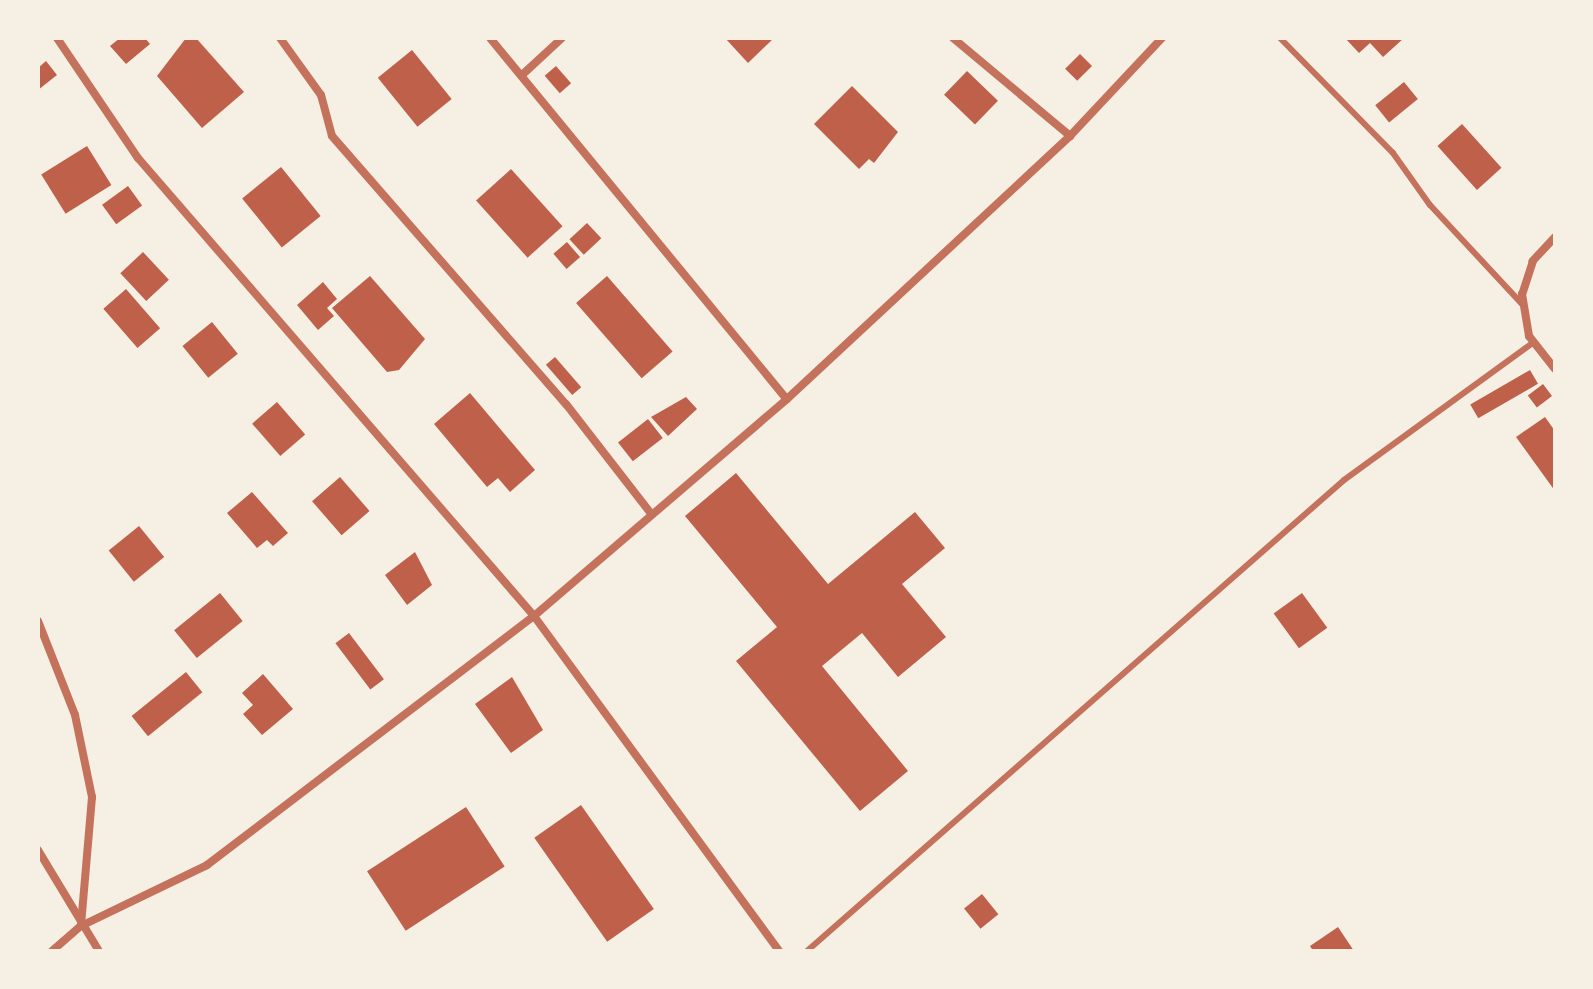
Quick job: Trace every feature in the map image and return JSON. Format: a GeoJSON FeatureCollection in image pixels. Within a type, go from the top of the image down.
{"type":"FeatureCollection","features":[{"type":"Feature","properties":{"kind":"street"},"geometry":{"type":"LineString","coordinates":[[57,38],[138,158],[534,616],[779,951]]}},
{"type":"Feature","properties":{"kind":"street"},"geometry":{"type":"LineString","coordinates":[[280,38],[321,95],[332,136],[652,515]]}},
{"type":"Feature","properties":{"kind":"street"},"geometry":{"type":"LineString","coordinates":[[490,38],[787,399]]}},
{"type":"Feature","properties":{"kind":"street"},"geometry":{"type":"LineString","coordinates":[[522,75],[562,38]]}},
{"type":"Feature","properties":{"kind":"street"},"geometry":{"type":"LineString","coordinates":[[953,38],[1070,136]]}},
{"type":"Feature","properties":{"kind":"street"},"geometry":{"type":"LineString","coordinates":[[52,951],[81,926],[207,865],[534,616],[787,399],[1070,136],[1162,38]]}},
{"type":"Feature","properties":{"kind":"street"},"geometry":{"type":"LineString","coordinates":[[1555,237],[1533,261],[1523,305],[1532,339],[1555,369]]}},
{"type":"Feature","properties":{"kind":"street"},"geometry":{"type":"LineString","coordinates":[[38,621],[88,768],[91,822],[81,926]]}},
{"type":"Feature","properties":{"kind":"street"},"geometry":{"type":"LineString","coordinates":[[38,850],[81,926],[99,951]]}},
{"type":"Feature","properties":{"kind":"lane"},"geometry":{"type":"LineString","coordinates":[[1280,38],[1393,153],[1438,215],[1523,305]]}},
{"type":"Feature","properties":{"kind":"lane"},"geometry":{"type":"LineString","coordinates":[[807,951],[1344,480],[1532,339]]}},
{"type":"Feature","properties":{"kind":"building"},"geometry":{"type":"Polygon","coordinates":[[[120,38],[145,38],[150,44],[126,64],[110,46],[120,38]]]}},
{"type":"Feature","properties":{"kind":"building"},"geometry":{"type":"Polygon","coordinates":[[[186,38],[196,38],[244,92],[202,128],[157,76],[186,38]]]}},
{"type":"Feature","properties":{"kind":"building"},"geometry":{"type":"Polygon","coordinates":[[[725,38],[774,38],[748,63],[725,38]]]}},
{"type":"Feature","properties":{"kind":"building"},"geometry":{"type":"Polygon","coordinates":[[[1345,38],[1404,38],[1383,57],[1370,43],[1359,53],[1345,38]]]}},
{"type":"Feature","properties":{"kind":"building"},"geometry":{"type":"Polygon","coordinates":[[[412,50],[452,99],[417,127],[378,78],[412,50]]]}},
{"type":"Feature","properties":{"kind":"building"},"geometry":{"type":"Polygon","coordinates":[[[1080,54],[1092,66],[1077,81],[1065,69],[1080,54]]]}},
{"type":"Feature","properties":{"kind":"building"},"geometry":{"type":"Polygon","coordinates":[[[46,61],[57,75],[38,90],[38,68],[46,61]]]}},
{"type":"Feature","properties":{"kind":"building"},"geometry":{"type":"Polygon","coordinates":[[[556,66],[571,83],[560,93],[545,76],[556,66]]]}},
{"type":"Feature","properties":{"kind":"building"},"geometry":{"type":"Polygon","coordinates":[[[967,71],[998,101],[975,125],[944,95],[967,71]]]}},
{"type":"Feature","properties":{"kind":"building"},"geometry":{"type":"Polygon","coordinates":[[[1404,82],[1418,99],[1389,122],[1375,105],[1404,82]]]}},
{"type":"Feature","properties":{"kind":"building"},"geometry":{"type":"Polygon","coordinates":[[[852,86],[898,132],[874,163],[869,159],[859,169],[814,124],[852,86]]]}},
{"type":"Feature","properties":{"kind":"building"},"geometry":{"type":"Polygon","coordinates":[[[1462,124],[1501,168],[1477,190],[1437,146],[1462,124]]]}},
{"type":"Feature","properties":{"kind":"building"},"geometry":{"type":"Polygon","coordinates":[[[87,146],[111,185],[66,214],[41,175],[87,146]]]}},
{"type":"Feature","properties":{"kind":"building"},"geometry":{"type":"Polygon","coordinates":[[[281,167],[321,216],[282,247],[242,198],[281,167]]]}},
{"type":"Feature","properties":{"kind":"building"},"geometry":{"type":"Polygon","coordinates":[[[511,169],[563,226],[528,258],[476,200],[511,169]]]}},
{"type":"Feature","properties":{"kind":"building"},"geometry":{"type":"Polygon","coordinates":[[[128,186],[142,205],[116,224],[102,205],[128,186]]]}},
{"type":"Feature","properties":{"kind":"building"},"geometry":{"type":"Polygon","coordinates":[[[587,223],[601,238],[584,255],[569,239],[587,223]]]}},
{"type":"Feature","properties":{"kind":"building"},"geometry":{"type":"Polygon","coordinates":[[[567,242],[580,257],[567,269],[553,254],[567,242]]]}},
{"type":"Feature","properties":{"kind":"building"},"geometry":{"type":"Polygon","coordinates":[[[143,252],[169,280],[146,301],[120,273],[143,252]]]}},
{"type":"Feature","properties":{"kind":"building"},"geometry":{"type":"Polygon","coordinates":[[[370,276],[425,339],[399,370],[387,372],[332,308],[370,276]]]}},
{"type":"Feature","properties":{"kind":"building"},"geometry":{"type":"Polygon","coordinates":[[[607,276],[673,351],[642,378],[576,303],[607,276]]]}},
{"type":"Feature","properties":{"kind":"building"},"geometry":{"type":"Polygon","coordinates":[[[323,282],[337,299],[327,308],[334,316],[318,330],[297,305],[323,282]]]}},
{"type":"Feature","properties":{"kind":"building"},"geometry":{"type":"Polygon","coordinates":[[[126,289],[160,328],[137,348],[103,309],[126,289]]]}},
{"type":"Feature","properties":{"kind":"building"},"geometry":{"type":"Polygon","coordinates":[[[212,322],[238,354],[208,378],[182,346],[212,322]]]}},
{"type":"Feature","properties":{"kind":"building"},"geometry":{"type":"Polygon","coordinates":[[[555,357],[581,387],[572,395],[546,365],[555,357]]]}},
{"type":"Feature","properties":{"kind":"building"},"geometry":{"type":"Polygon","coordinates":[[[1530,370],[1538,384],[1478,418],[1470,404],[1530,370]]]}},
{"type":"Feature","properties":{"kind":"building"},"geometry":{"type":"Polygon","coordinates":[[[1543,384],[1552,396],[1537,407],[1528,395],[1543,384]]]}},
{"type":"Feature","properties":{"kind":"building"},"geometry":{"type":"Polygon","coordinates":[[[470,393],[535,470],[510,492],[498,478],[487,487],[434,424],[470,393]]]}},
{"type":"Feature","properties":{"kind":"building"},"geometry":{"type":"Polygon","coordinates":[[[686,397],[697,409],[668,436],[651,417],[686,397]]]}},
{"type":"Feature","properties":{"kind":"building"},"geometry":{"type":"Polygon","coordinates":[[[277,402],[305,434],[280,456],[252,424],[277,402]]]}},
{"type":"Feature","properties":{"kind":"building"},"geometry":{"type":"Polygon","coordinates":[[[1545,417],[1555,431],[1555,491],[1516,437],[1545,417]]]}},
{"type":"Feature","properties":{"kind":"building"},"geometry":{"type":"Polygon","coordinates":[[[648,419],[663,438],[633,461],[618,442],[648,419]]]}},
{"type":"Feature","properties":{"kind":"building"},"geometry":{"type":"Polygon","coordinates":[[[736,473],[828,584],[915,512],[945,548],[902,584],[946,637],[898,677],[862,633],[822,666],[908,771],[860,811],[736,661],[777,627],[685,516],[736,473]]]}},
{"type":"Feature","properties":{"kind":"building"},"geometry":{"type":"Polygon","coordinates":[[[340,477],[370,511],[342,535],[312,501],[340,477]]]}},
{"type":"Feature","properties":{"kind":"building"},"geometry":{"type":"Polygon","coordinates":[[[252,492],[288,533],[273,546],[267,540],[257,548],[227,513],[252,492]]]}},
{"type":"Feature","properties":{"kind":"building"},"geometry":{"type":"Polygon","coordinates":[[[139,526],[164,557],[134,582],[109,551],[139,526]]]}},
{"type":"Feature","properties":{"kind":"building"},"geometry":{"type":"Polygon","coordinates":[[[415,552],[432,585],[407,605],[385,575],[415,552]]]}},
{"type":"Feature","properties":{"kind":"building"},"geometry":{"type":"Polygon","coordinates":[[[220,593],[243,621],[197,658],[174,630],[220,593]]]}},
{"type":"Feature","properties":{"kind":"building"},"geometry":{"type":"Polygon","coordinates":[[[1302,593],[1327,628],[1299,648],[1274,614],[1302,593]]]}},
{"type":"Feature","properties":{"kind":"building"},"geometry":{"type":"Polygon","coordinates":[[[349,633],[384,679],[370,690],[335,643],[349,633]]]}},
{"type":"Feature","properties":{"kind":"building"},"geometry":{"type":"Polygon","coordinates":[[[186,672],[202,692],[148,736],[132,716],[186,672]]]}},
{"type":"Feature","properties":{"kind":"building"},"geometry":{"type":"Polygon","coordinates":[[[263,674],[293,709],[262,735],[243,714],[253,705],[242,693],[263,674]]]}},
{"type":"Feature","properties":{"kind":"building"},"geometry":{"type":"Polygon","coordinates":[[[512,677],[543,730],[511,753],[475,704],[512,677]]]}},
{"type":"Feature","properties":{"kind":"building"},"geometry":{"type":"Polygon","coordinates":[[[581,805],[654,909],[607,942],[534,838],[581,805]]]}},
{"type":"Feature","properties":{"kind":"building"},"geometry":{"type":"Polygon","coordinates":[[[466,807],[505,867],[406,931],[367,871],[466,807]]]}},
{"type":"Feature","properties":{"kind":"building"},"geometry":{"type":"Polygon","coordinates":[[[982,894],[998,914],[980,929],[964,908],[982,894]]]}},
{"type":"Feature","properties":{"kind":"building"},"geometry":{"type":"Polygon","coordinates":[[[1338,927],[1354,951],[1313,951],[1310,946],[1338,927]]]}}]}
